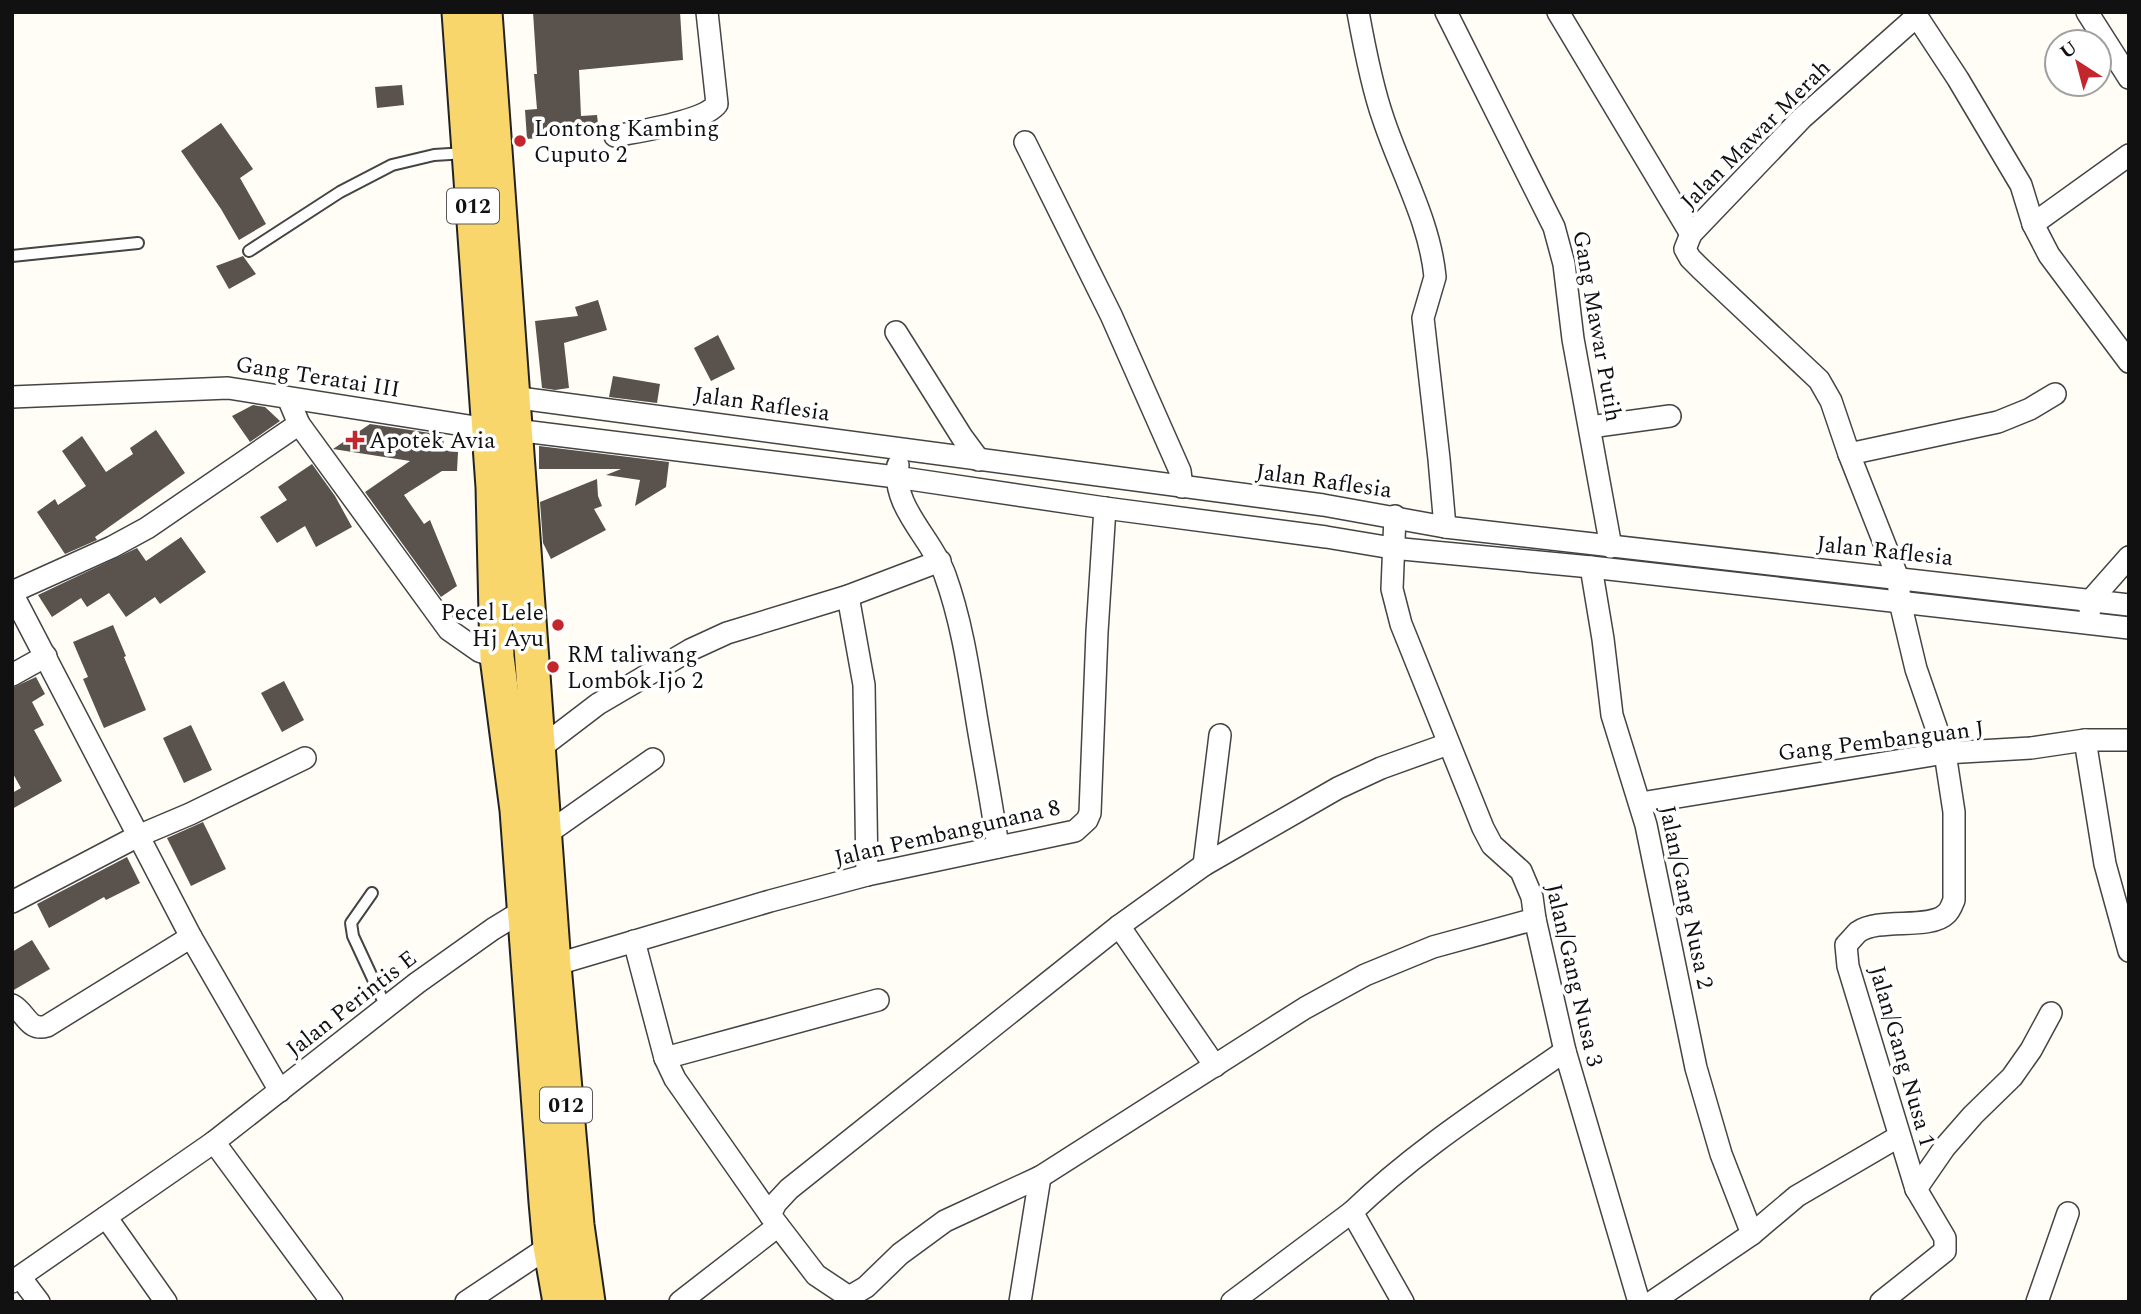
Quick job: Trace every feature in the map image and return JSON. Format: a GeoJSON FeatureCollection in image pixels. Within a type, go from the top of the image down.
{"type":"FeatureCollection","features":[{"type":"Feature","properties":{"kind":"main road","name":"012"},"geometry":{"type":"LineString","coordinates":[[459,12],[470,153],[502,415]]}},
{"type":"Feature","properties":{"kind":"main road"},"geometry":{"type":"LineString","coordinates":[[485,12],[502,415],[539,755],[545,835],[532,905]]}},
{"type":"Feature","properties":{"kind":"main road"},"geometry":{"type":"LineString","coordinates":[[502,415],[493,487],[497,657],[532,905]]}},
{"type":"Feature","properties":{"kind":"main road"},"geometry":{"type":"LineString","coordinates":[[517,810],[527,819],[536,814],[534,774],[539,755]]}},
{"type":"Feature","properties":{"kind":"main road","name":"012"},"geometry":{"type":"LineString","coordinates":[[532,905],[554,965],[577,1225],[588,1302]]}},
{"type":"Feature","properties":{"kind":"main road","name":"012"},"geometry":{"type":"LineString","coordinates":[[532,905],[551,1246],[560,1302]]}},
{"type":"Feature","properties":{"kind":"street"},"geometry":{"type":"LineString","coordinates":[[615,136],[699,117],[712,111],[717,104],[707,12]]}},
{"type":"Feature","properties":{"kind":"street"},"geometry":{"type":"LineString","coordinates":[[1358,12],[1382,116],[1427,234],[1435,270],[1436,277],[1423,318],[1445,527]]}},
{"type":"Feature","properties":{"kind":"street","name":"Gang Mawar Putih"},"geometry":{"type":"LineString","coordinates":[[1446,12],[1554,227],[1564,264],[1573,339],[1611,547]]}},
{"type":"Feature","properties":{"kind":"street"},"geometry":{"type":"LineString","coordinates":[[1558,12],[1691,234]]}},
{"type":"Feature","properties":{"kind":"street"},"geometry":{"type":"LineString","coordinates":[[2087,12],[2129,78]]}},
{"type":"Feature","properties":{"kind":"street"},"geometry":{"type":"LineString","coordinates":[[1915,14],[1958,79],[2021,185],[2034,224],[2049,255],[2129,362]]}},
{"type":"Feature","properties":{"kind":"street","name":"Jalan Mawar Merah"},"geometry":{"type":"LineString","coordinates":[[1899,590],[1831,401],[1819,380],[1690,258],[1685,249],[1691,234],[1802,118],[1915,14]]}},
{"type":"Feature","properties":{"kind":"street"},"geometry":{"type":"LineString","coordinates":[[1025,142],[1127,350],[1180,471],[1182,487]]}},
{"type":"Feature","properties":{"kind":"street"},"geometry":{"type":"LineString","coordinates":[[2034,224],[2129,155]]}},
{"type":"Feature","properties":{"kind":"street"},"geometry":{"type":"LineString","coordinates":[[896,332],[979,460]]}},
{"type":"Feature","properties":{"kind":"street","name":"Gang Teratai III"},"geometry":{"type":"LineString","coordinates":[[12,397],[228,388],[288,398],[502,415]]}},
{"type":"Feature","properties":{"kind":"street"},"geometry":{"type":"LineString","coordinates":[[1849,454],[1998,422],[2030,409],[2055,394]]}},
{"type":"Feature","properties":{"kind":"street"},"geometry":{"type":"LineString","coordinates":[[288,398],[299,424],[449,630],[480,652],[497,657]]}},
{"type":"Feature","properties":{"kind":"street","name":"Jalan Raflesia"},"geometry":{"type":"LineString","coordinates":[[502,415],[899,462],[1105,508],[1326,537],[1392,545],[1551,551],[1611,547],[1899,590],[2089,612],[2129,628]]}},
{"type":"Feature","properties":{"kind":"street","name":"Jalan Raflesia"},"geometry":{"type":"LineString","coordinates":[[502,415],[899,462],[979,460],[1323,505],[1445,527],[1551,551],[1591,567],[1899,590]]}},
{"type":"Feature","properties":{"kind":"street"},"geometry":{"type":"LineString","coordinates":[[1590,426],[1670,416]]}},
{"type":"Feature","properties":{"kind":"street"},"geometry":{"type":"LineString","coordinates":[[280,1091],[191,937],[12,592],[112,547],[147,528],[299,424]]}},
{"type":"Feature","properties":{"kind":"street"},"geometry":{"type":"LineString","coordinates":[[899,462],[898,491],[924,540],[940,561],[950,589],[964,644],[998,847]]}},
{"type":"Feature","properties":{"kind":"street","name":"Jalan Pembangunana 8"},"geometry":{"type":"LineString","coordinates":[[554,965],[867,875],[1074,831],[1087,820],[1090,813],[1105,508]]}},
{"type":"Feature","properties":{"kind":"street","name":"Jalan/Gang Nusa 3"},"geometry":{"type":"LineString","coordinates":[[1395,519],[1392,589],[1398,612],[1483,828],[1492,845],[1521,871],[1532,897],[1565,1051],[1639,1302]]}},
{"type":"Feature","properties":{"kind":"street"},"geometry":{"type":"LineString","coordinates":[[2089,612],[2129,556]]}},
{"type":"Feature","properties":{"kind":"street"},"geometry":{"type":"LineString","coordinates":[[539,755],[598,704],[690,650],[727,633],[848,596],[940,561]]}},
{"type":"Feature","properties":{"kind":"street","name":"Jalan/Gang Nusa 2"},"geometry":{"type":"LineString","coordinates":[[1591,567],[1612,715],[1641,803],[1696,1068],[1721,1154],[1752,1234]]}},
{"type":"Feature","properties":{"kind":"street","name":"Jalan/Gang Nusa 1"},"geometry":{"type":"LineString","coordinates":[[1881,1302],[1945,1251],[1945,1238],[1916,1189],[1898,1137],[1848,966],[1846,945],[1860,931],[1944,916],[1954,900],[1954,812],[1945,753],[1916,669],[1899,590]]}},
{"type":"Feature","properties":{"kind":"street"},"geometry":{"type":"LineString","coordinates":[[848,596],[864,685],[867,875]]}},
{"type":"Feature","properties":{"kind":"street","name":"Jalan Raflesia"},"geometry":{"type":"LineString","coordinates":[[2089,612],[2129,605]]}},
{"type":"Feature","properties":{"kind":"street"},"geometry":{"type":"LineString","coordinates":[[12,676],[46,656]]}},
{"type":"Feature","properties":{"kind":"street"},"geometry":{"type":"LineString","coordinates":[[1204,865],[1220,735]]}},
{"type":"Feature","properties":{"kind":"street"},"geometry":{"type":"LineString","coordinates":[[2085,740],[2105,864],[2129,951]]}},
{"type":"Feature","properties":{"kind":"street","name":"Gang Pembanguan J"},"geometry":{"type":"LineString","coordinates":[[1641,803],[1945,753],[1998,751],[2085,740],[2129,740]]}},
{"type":"Feature","properties":{"kind":"street"},"geometry":{"type":"LineString","coordinates":[[680,1302],[774,1221],[776,1203],[789,1189],[1119,926],[1204,865],[1338,788],[1381,768],[1448,744]]}},
{"type":"Feature","properties":{"kind":"street"},"geometry":{"type":"LineString","coordinates":[[12,901],[138,836],[305,758]]}},
{"type":"Feature","properties":{"kind":"street"},"geometry":{"type":"LineString","coordinates":[[545,835],[653,759]]}},
{"type":"Feature","properties":{"kind":"street","name":"Jalan Perintis E"},"geometry":{"type":"LineString","coordinates":[[16,1279],[214,1142],[386,1007],[493,929],[532,905]]}},
{"type":"Feature","properties":{"kind":"street"},"geometry":{"type":"LineString","coordinates":[[634,941],[665,1058],[682,1089],[774,1221],[816,1275],[849,1299],[866,1287],[900,1254],[945,1221],[1040,1177],[1305,1008],[1365,975],[1433,947],[1535,919]]}},
{"type":"Feature","properties":{"kind":"street"},"geometry":{"type":"LineString","coordinates":[[1119,926],[1215,1066]]}},
{"type":"Feature","properties":{"kind":"street"},"geometry":{"type":"LineString","coordinates":[[12,1005],[18,1008],[33,1026],[47,1026],[191,937]]}},
{"type":"Feature","properties":{"kind":"street"},"geometry":{"type":"LineString","coordinates":[[665,1058],[878,1000]]}},
{"type":"Feature","properties":{"kind":"street"},"geometry":{"type":"LineString","coordinates":[[1916,1189],[1945,1147],[2012,1077],[2031,1050],[2050,1013]]}},
{"type":"Feature","properties":{"kind":"street"},"geometry":{"type":"LineString","coordinates":[[1232,1302],[1352,1212],[1377,1188],[1437,1141],[1565,1051]]}},
{"type":"Feature","properties":{"kind":"street"},"geometry":{"type":"LineString","coordinates":[[1652,1302],[1752,1234],[1797,1196],[1898,1137]]}},
{"type":"Feature","properties":{"kind":"street"},"geometry":{"type":"LineString","coordinates":[[214,1142],[332,1302]]}},
{"type":"Feature","properties":{"kind":"street"},"geometry":{"type":"LineString","coordinates":[[1020,1302],[1040,1177]]}},
{"type":"Feature","properties":{"kind":"street"},"geometry":{"type":"LineString","coordinates":[[1352,1212],[1404,1302]]}},
{"type":"Feature","properties":{"kind":"street"},"geometry":{"type":"LineString","coordinates":[[2037,1302],[2068,1213]]}},
{"type":"Feature","properties":{"kind":"street"},"geometry":{"type":"LineString","coordinates":[[106,1217],[166,1302]]}},
{"type":"Feature","properties":{"kind":"street"},"geometry":{"type":"LineString","coordinates":[[467,1302],[551,1246]]}},
{"type":"Feature","properties":{"kind":"street"},"geometry":{"type":"LineString","coordinates":[[16,1279],[39,1302]]}},
{"type":"Feature","properties":{"kind":"lane"},"geometry":{"type":"LineString","coordinates":[[249,251],[341,192],[392,165],[434,155],[470,153]]}},
{"type":"Feature","properties":{"kind":"lane"},"geometry":{"type":"LineString","coordinates":[[12,256],[138,243]]}},
{"type":"Feature","properties":{"kind":"lane"},"geometry":{"type":"LineString","coordinates":[[372,893],[351,923],[353,936],[386,1007]]}},
{"type":"Feature","properties":{"kind":"building"},"geometry":{"type":"Polygon","coordinates":[[[533,12],[680,12],[683,60],[579,70],[581,116],[597,115],[599,132],[527,139],[525,110],[537,109],[533,12]]]}},
{"type":"Feature","properties":{"kind":"building"},"geometry":{"type":"Polygon","coordinates":[[[402,85],[404,105],[377,108],[375,87],[402,85]]]}},
{"type":"Feature","properties":{"kind":"building"},"geometry":{"type":"Polygon","coordinates":[[[221,123],[253,169],[240,178],[266,224],[239,240],[181,151],[221,123]]]}},
{"type":"Feature","properties":{"kind":"building"},"geometry":{"type":"Polygon","coordinates":[[[243,256],[256,274],[229,289],[216,266],[243,256]]]}},
{"type":"Feature","properties":{"kind":"building"},"geometry":{"type":"Polygon","coordinates":[[[598,300],[607,330],[564,343],[569,388],[542,388],[535,321],[578,316],[575,307],[598,300]]]}},
{"type":"Feature","properties":{"kind":"building"},"geometry":{"type":"Polygon","coordinates":[[[718,335],[735,369],[711,381],[694,348],[718,335]]]}},
{"type":"Feature","properties":{"kind":"building"},"geometry":{"type":"Polygon","coordinates":[[[613,376],[660,384],[657,403],[609,397],[613,376]]]}},
{"type":"Feature","properties":{"kind":"building"},"geometry":{"type":"Polygon","coordinates":[[[253,405],[265,407],[280,421],[250,442],[232,416],[253,405]]]}},
{"type":"Feature","properties":{"kind":"building"},"geometry":{"type":"Polygon","coordinates":[[[370,424],[444,435],[443,450],[458,452],[457,471],[442,471],[404,495],[424,524],[430,520],[457,586],[441,597],[365,492],[410,461],[333,449],[370,424]]]}},
{"type":"Feature","properties":{"kind":"building"},"geometry":{"type":"Polygon","coordinates":[[[156,430],[185,473],[95,537],[97,540],[65,554],[37,512],[55,499],[58,505],[86,486],[62,451],[82,436],[106,472],[133,454],[130,448],[156,430]]]}},
{"type":"Feature","properties":{"kind":"building"},"geometry":{"type":"Polygon","coordinates":[[[539,446],[669,462],[666,487],[635,506],[640,480],[606,475],[621,469],[539,469],[539,446]]]}},
{"type":"Feature","properties":{"kind":"building"},"geometry":{"type":"Polygon","coordinates":[[[312,464],[335,496],[352,527],[316,547],[305,526],[277,543],[260,517],[287,500],[278,487],[312,464]]]}},
{"type":"Feature","properties":{"kind":"building"},"geometry":{"type":"Polygon","coordinates":[[[597,479],[598,496],[602,506],[594,509],[606,530],[551,559],[543,543],[540,502],[597,479]]]}},
{"type":"Feature","properties":{"kind":"building"},"geometry":{"type":"Polygon","coordinates":[[[181,537],[206,572],[160,604],[155,597],[126,617],[109,593],[87,607],[81,598],[52,617],[38,595],[137,548],[146,561],[181,537]]]}},
{"type":"Feature","properties":{"kind":"building"},"geometry":{"type":"Polygon","coordinates":[[[113,625],[146,710],[104,728],[83,679],[88,677],[73,642],[113,625]]]}},
{"type":"Feature","properties":{"kind":"building"},"geometry":{"type":"Polygon","coordinates":[[[36,677],[45,694],[32,702],[44,725],[34,730],[62,781],[12,809],[12,793],[21,788],[12,772],[12,688],[36,677]]]}},
{"type":"Feature","properties":{"kind":"building"},"geometry":{"type":"Polygon","coordinates":[[[284,681],[304,720],[282,732],[261,693],[284,681]]]}},
{"type":"Feature","properties":{"kind":"building"},"geometry":{"type":"Polygon","coordinates":[[[191,725],[212,770],[184,783],[163,738],[191,725]]]}},
{"type":"Feature","properties":{"kind":"building"},"geometry":{"type":"Polygon","coordinates":[[[203,822],[226,869],[191,886],[167,838],[203,822]]]}},
{"type":"Feature","properties":{"kind":"building"},"geometry":{"type":"Polygon","coordinates":[[[127,857],[140,883],[106,900],[104,897],[49,928],[37,904],[127,857]]]}},
{"type":"Feature","properties":{"kind":"building"},"geometry":{"type":"Polygon","coordinates":[[[32,940],[50,969],[12,991],[12,952],[32,940]]]}},
{"type":"Feature","properties":{"kind":"place","name":"Lontong Kambing Cuputo 2"},"geometry":{"type":"Point","coordinates":[520,141]}},
{"type":"Feature","properties":{"kind":"place","name":"Apotek Avia"},"geometry":{"type":"Point","coordinates":[355,440]}},
{"type":"Feature","properties":{"kind":"place","name":"Pecel Lele Hj Ayu"},"geometry":{"type":"Point","coordinates":[558,625]}},
{"type":"Feature","properties":{"kind":"place","name":"RM taliwang Lombok Ijo 2"},"geometry":{"type":"Point","coordinates":[553,667]}}]}
